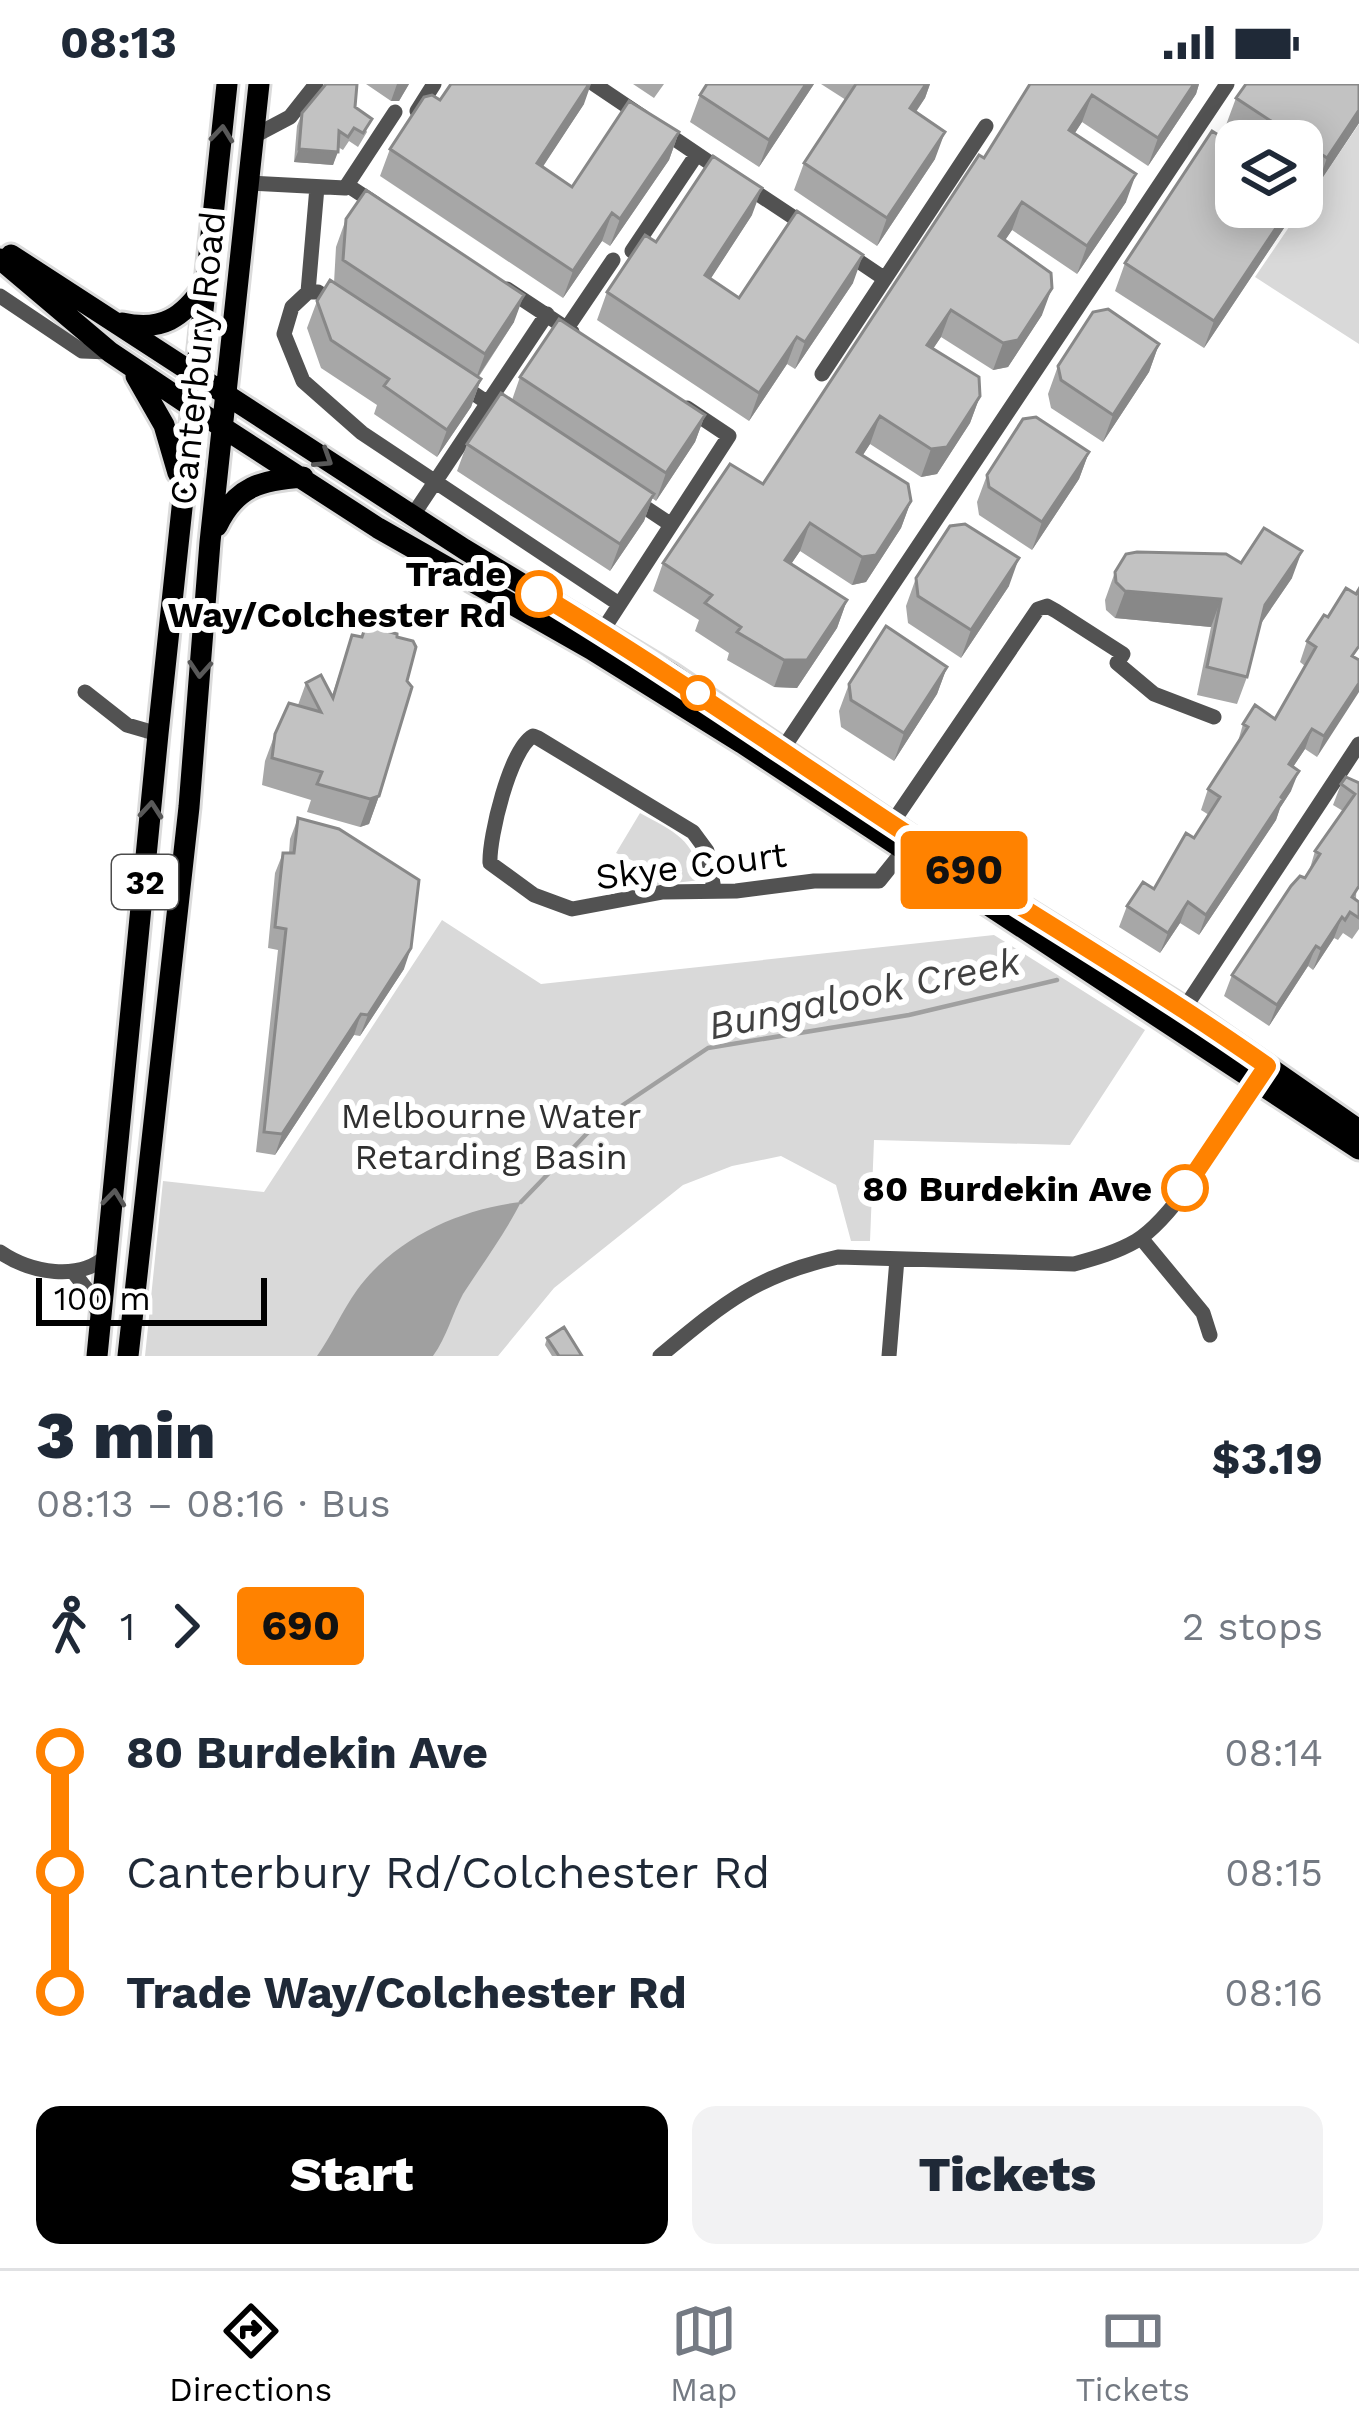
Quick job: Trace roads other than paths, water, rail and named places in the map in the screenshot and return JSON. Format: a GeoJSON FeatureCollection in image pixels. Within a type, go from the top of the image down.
{"type":"FeatureCollection","features":[{"type":"Feature","properties":{"kind":"main road","name":"Canterbury Road"},"geometry":{"type":"LineString","coordinates":[[97,1356],[227,84]]}},
{"type":"Feature","properties":{"kind":"main road","name":"Canterbury Road"},"geometry":{"type":"LineString","coordinates":[[128,1356],[260,84]]}},
{"type":"Feature","properties":{"kind":"main road"},"geometry":{"type":"LineString","coordinates":[[0,248],[1355,1134]]}},
{"type":"Feature","properties":{"kind":"main road"},"geometry":{"type":"LineString","coordinates":[[0,259],[119,358],[222,428],[457,575],[596,640]]}},
{"type":"Feature","properties":{"kind":"main road"},"geometry":{"type":"LineString","coordinates":[[115,322],[142,328],[171,321],[206,283]]}},
{"type":"Feature","properties":{"kind":"main road"},"geometry":{"type":"LineString","coordinates":[[119,358],[154,404],[172,443],[181,507]]}},
{"type":"Feature","properties":{"kind":"main road"},"geometry":{"type":"LineString","coordinates":[[210,542],[239,494],[262,481],[303,477]]}},
{"type":"Feature","properties":{"kind":"main road"},"geometry":{"type":"LineString","coordinates":[[158,734],[195,736]]}},
{"type":"Feature","properties":{"kind":"main road"},"geometry":{"type":"LineString","coordinates":[[156,760],[193,764]]}},
{"type":"Feature","properties":{"kind":"street"},"geometry":{"type":"LineString","coordinates":[[254,136],[290,117],[316,84]]}},
{"type":"Feature","properties":{"kind":"street"},"geometry":{"type":"LineString","coordinates":[[415,113],[434,84]]}},
{"type":"Feature","properties":{"kind":"street"},"geometry":{"type":"LineString","coordinates":[[593,84],[885,279]]}},
{"type":"Feature","properties":{"kind":"street"},"geometry":{"type":"LineString","coordinates":[[778,757],[1227,84]]}},
{"type":"Feature","properties":{"kind":"street"},"geometry":{"type":"LineString","coordinates":[[248,183],[345,188],[395,112]]}},
{"type":"Feature","properties":{"kind":"street"},"geometry":{"type":"LineString","coordinates":[[822,374],[986,126]]}},
{"type":"Feature","properties":{"kind":"street"},"geometry":{"type":"LineString","coordinates":[[632,251],[697,154]]}},
{"type":"Feature","properties":{"kind":"street"},"geometry":{"type":"LineString","coordinates":[[347,184],[395,215]]}},
{"type":"Feature","properties":{"kind":"street"},"geometry":{"type":"LineString","coordinates":[[316,187],[308,292],[292,307],[284,334],[303,381],[362,433],[619,604]]}},
{"type":"Feature","properties":{"kind":"street"},"geometry":{"type":"LineString","coordinates":[[567,328],[613,260]]}},
{"type":"Feature","properties":{"kind":"street"},"geometry":{"type":"LineString","coordinates":[[492,280],[585,340]]}},
{"type":"Feature","properties":{"kind":"street"},"geometry":{"type":"LineString","coordinates":[[308,292],[318,292],[348,312]]}},
{"type":"Feature","properties":{"kind":"street"},"geometry":{"type":"LineString","coordinates":[[0,296],[82,351],[119,358]]}},
{"type":"Feature","properties":{"kind":"street"},"geometry":{"type":"LineString","coordinates":[[412,515],[547,314]]}},
{"type":"Feature","properties":{"kind":"street"},"geometry":{"type":"LineString","coordinates":[[448,377],[518,423]]}},
{"type":"Feature","properties":{"kind":"street"},"geometry":{"type":"LineString","coordinates":[[596,640],[729,436],[676,400]]}},
{"type":"Feature","properties":{"kind":"street"},"geometry":{"type":"LineString","coordinates":[[617,489],[670,524]]}},
{"type":"Feature","properties":{"kind":"street"},"geometry":{"type":"LineString","coordinates":[[887,830],[1037,609],[1047,606],[1123,654],[1117,662],[1154,694],[1214,717]]}},
{"type":"Feature","properties":{"kind":"street"},"geometry":{"type":"LineString","coordinates":[[85,692],[128,725],[158,734]]}},
{"type":"Feature","properties":{"kind":"street","name":"Skye Court"},"geometry":{"type":"LineString","coordinates":[[714,889],[706,850],[693,832],[526,743],[489,857],[493,868],[561,907],[663,892],[879,881],[908,844]]}},
{"type":"Feature","properties":{"kind":"street"},"geometry":{"type":"LineString","coordinates":[[1178,1017],[1359,745]]}},
{"type":"Feature","properties":{"kind":"street"},"geometry":{"type":"LineString","coordinates":[[132,1022],[164,1027]]}},
{"type":"Feature","properties":{"kind":"street"},"geometry":{"type":"LineString","coordinates":[[660,1356],[736,1294],[774,1274],[838,1257],[1074,1264],[1106,1256],[1141,1238],[1172,1207],[1261,1074]]}},
{"type":"Feature","properties":{"kind":"street"},"geometry":{"type":"LineString","coordinates":[[1141,1238],[1203,1313],[1210,1335]]}},
{"type":"Feature","properties":{"kind":"street"},"geometry":{"type":"LineString","coordinates":[[0,1252],[21,1265],[74,1273],[97,1265],[109,1254]]}},
{"type":"Feature","properties":{"kind":"street"},"geometry":{"type":"LineString","coordinates":[[889,1356],[897,1259]]}},
{"type":"Feature","properties":{"kind":"street"},"geometry":{"type":"LineString","coordinates":[[74,1273],[92,1295],[100,1326]]}},
{"type":"Feature","properties":{"kind":"waterway","name":"Bungalook Creek"},"geometry":{"type":"LineString","coordinates":[[521,1202],[599,1121],[708,1048],[909,1015],[1057,980]]}},
{"type":"Feature","properties":{"kind":"place","name":"Trade Way/Colchester Rd"},"geometry":{"type":"Point","coordinates":[539,594]}},
{"type":"Feature","properties":{"kind":"place","name":"80 Burdekin Ave"},"geometry":{"type":"Point","coordinates":[1185,1188]}},
{"type":"Feature","properties":{"kind":"park label","name":"Melbourne Water Retarding Basin"},"geometry":{"type":"Point","coordinates":[491,1136]}}]}
